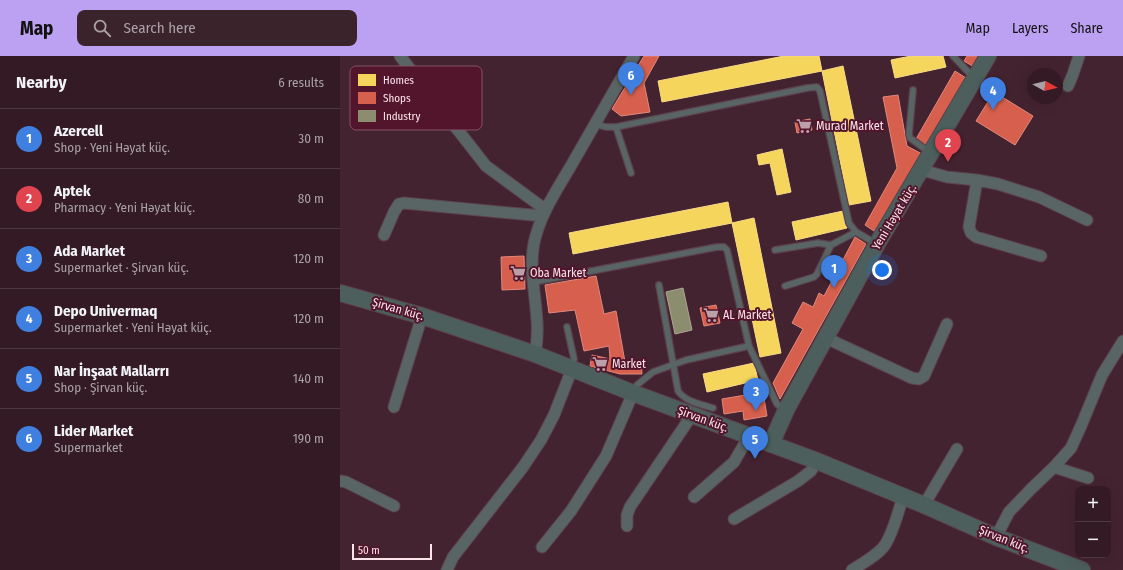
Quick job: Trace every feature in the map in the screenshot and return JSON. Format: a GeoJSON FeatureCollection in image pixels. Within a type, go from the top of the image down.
{"type":"FeatureCollection","features":[{"type":"Feature","properties":{"kind":"street"},"geometry":{"type":"LineString","coordinates":[[400,56],[408,66]]}},
{"type":"Feature","properties":{"kind":"street"},"geometry":{"type":"LineString","coordinates":[[535,354],[538,332],[532,260],[538,228],[634,56]]}},
{"type":"Feature","properties":{"kind":"street","name":"Yeni Həyat küç."},"geometry":{"type":"LineString","coordinates":[[771,444],[786,410],[877,244],[988,56]]}},
{"type":"Feature","properties":{"kind":"street"},"geometry":{"type":"LineString","coordinates":[[1068,86],[1079,56]]}},
{"type":"Feature","properties":{"kind":"street"},"geometry":{"type":"LineString","coordinates":[[458,130],[486,166],[545,213]]}},
{"type":"Feature","properties":{"kind":"street"},"geometry":{"type":"LineString","coordinates":[[922,170],[948,177],[998,184],[1039,197],[1086,220]]}},
{"type":"Feature","properties":{"kind":"street"},"geometry":{"type":"LineString","coordinates":[[977,180],[970,227],[971,233],[976,237],[1041,256]]}},
{"type":"Feature","properties":{"kind":"street"},"geometry":{"type":"LineString","coordinates":[[384,235],[398,204],[404,203],[545,213]]}},
{"type":"Feature","properties":{"kind":"street","name":"Şirvan küç."},"geometry":{"type":"LineString","coordinates":[[340,293],[422,316],[535,354],[633,393],[817,461],[924,505],[996,537],[1082,570]]}},
{"type":"Feature","properties":{"kind":"street"},"geometry":{"type":"LineString","coordinates":[[394,407],[422,316]]}},
{"type":"Feature","properties":{"kind":"street"},"geometry":{"type":"LineString","coordinates":[[826,338],[912,378],[919,379],[924,376],[947,324]]}},
{"type":"Feature","properties":{"kind":"street"},"geometry":{"type":"LineString","coordinates":[[996,537],[1009,512],[1071,448],[1082,426],[1102,375],[1123,341]]}},
{"type":"Feature","properties":{"kind":"street"},"geometry":{"type":"LineString","coordinates":[[447,570],[453,557],[523,467],[541,440],[554,415],[572,369]]}},
{"type":"Feature","properties":{"kind":"street"},"geometry":{"type":"LineString","coordinates":[[542,547],[571,511],[606,456],[633,393]]}},
{"type":"Feature","properties":{"kind":"street"},"geometry":{"type":"LineString","coordinates":[[628,526],[627,515],[630,507],[692,415]]}},
{"type":"Feature","properties":{"kind":"street"},"geometry":{"type":"LineString","coordinates":[[694,497],[734,462],[749,436]]}},
{"type":"Feature","properties":{"kind":"street"},"geometry":{"type":"LineString","coordinates":[[924,505],[957,449]]}},
{"type":"Feature","properties":{"kind":"street"},"geometry":{"type":"LineString","coordinates":[[734,519],[798,481],[811,471],[817,461]]}},
{"type":"Feature","properties":{"kind":"street"},"geometry":{"type":"LineString","coordinates":[[1054,467],[1088,478]]}},
{"type":"Feature","properties":{"kind":"street"},"geometry":{"type":"LineString","coordinates":[[340,481],[346,482],[394,506]]}},
{"type":"Feature","properties":{"kind":"street"},"geometry":{"type":"LineString","coordinates":[[852,570],[885,546],[890,536],[903,497]]}},
{"type":"Feature","properties":{"kind":"lane"},"geometry":{"type":"LineString","coordinates":[[953,56],[974,78]]}},
{"type":"Feature","properties":{"kind":"lane"},"geometry":{"type":"LineString","coordinates":[[595,124],[606,127],[616,127],[817,87],[820,91],[850,223],[856,232],[877,244]]}},
{"type":"Feature","properties":{"kind":"lane"},"geometry":{"type":"LineString","coordinates":[[913,90],[909,134],[910,138],[930,154]]}},
{"type":"Feature","properties":{"kind":"lane"},"geometry":{"type":"LineString","coordinates":[[616,127],[631,173]]}},
{"type":"Feature","properties":{"kind":"lane"},"geometry":{"type":"LineString","coordinates":[[775,250],[818,243],[831,245],[856,232]]}},
{"type":"Feature","properties":{"kind":"lane"},"geometry":{"type":"LineString","coordinates":[[785,286],[814,277],[817,274],[831,245]]}},
{"type":"Feature","properties":{"kind":"lane"},"geometry":{"type":"LineString","coordinates":[[534,282],[717,247],[724,247],[727,250],[749,346],[777,404],[786,410]]}},
{"type":"Feature","properties":{"kind":"lane"},"geometry":{"type":"LineString","coordinates":[[659,285],[678,391],[688,400],[713,408]]}},
{"type":"Feature","properties":{"kind":"lane"},"geometry":{"type":"LineString","coordinates":[[567,327],[574,359],[572,369]]}},
{"type":"Feature","properties":{"kind":"lane"},"geometry":{"type":"LineString","coordinates":[[633,393],[638,385],[653,372],[673,364],[749,346]]}},
{"type":"Feature","properties":{"kind":"building: Homes"},"geometry":{"type":"Polygon","coordinates":[[[784,56],[819,56],[822,71],[662,102],[658,81],[784,56]]]}},
{"type":"Feature","properties":{"kind":"building: Homes"},"geometry":{"type":"Polygon","coordinates":[[[911,56],[943,56],[946,67],[895,78],[891,60],[911,56]]]}},
{"type":"Feature","properties":{"kind":"building: Homes"},"geometry":{"type":"Polygon","coordinates":[[[843,66],[871,201],[849,205],[822,71],[843,66]]]}},
{"type":"Feature","properties":{"kind":"building: Homes"},"geometry":{"type":"Polygon","coordinates":[[[782,149],[791,192],[777,195],[770,163],[759,165],[757,155],[782,149]]]}},
{"type":"Feature","properties":{"kind":"building: Homes"},"geometry":{"type":"Polygon","coordinates":[[[728,202],[732,223],[573,254],[569,233],[728,202]]]}},
{"type":"Feature","properties":{"kind":"building: Homes"},"geometry":{"type":"Polygon","coordinates":[[[843,211],[847,228],[796,240],[792,222],[843,211]]]}},
{"type":"Feature","properties":{"kind":"building: Homes"},"geometry":{"type":"Polygon","coordinates":[[[754,218],[781,353],[760,357],[732,223],[754,218]]]}},
{"type":"Feature","properties":{"kind":"building: Homes"},"geometry":{"type":"Polygon","coordinates":[[[754,363],[758,380],[707,392],[703,374],[754,363]]]}},
{"type":"Feature","properties":{"kind":"building: Shops"},"geometry":{"type":"Polygon","coordinates":[[[644,56],[659,56],[644,83],[650,112],[621,116],[612,109],[644,56]]]}},
{"type":"Feature","properties":{"kind":"building: Shops"},"geometry":{"type":"Polygon","coordinates":[[[967,56],[981,56],[974,67],[964,61],[967,56]]]}},
{"type":"Feature","properties":{"kind":"building: Shops"},"geometry":{"type":"Polygon","coordinates":[[[955,71],[966,78],[926,145],[916,139],[955,71]]]}},
{"type":"Feature","properties":{"kind":"building: Shops"},"geometry":{"type":"Polygon","coordinates":[[[994,92],[1033,116],[1015,145],[976,121],[994,92]]]}},
{"type":"Feature","properties":{"kind":"building: Shops"},"geometry":{"type":"Polygon","coordinates":[[[898,95],[907,146],[922,154],[877,233],[865,225],[897,168],[883,97],[898,95]]]}},
{"type":"Feature","properties":{"kind":"building: Shops","name":"Murad Market"},"geometry":{"type":"Polygon","coordinates":[[[810,119],[812,130],[797,133],[795,122],[810,119]]]}},
{"type":"Feature","properties":{"kind":"building: Shops"},"geometry":{"type":"Polygon","coordinates":[[[855,237],[866,244],[780,399],[773,383],[803,329],[792,323],[803,302],[813,307],[819,293],[824,296],[855,237]]]}},
{"type":"Feature","properties":{"kind":"building: Shops"},"geometry":{"type":"Polygon","coordinates":[[[524,256],[525,289],[502,290],[501,257],[524,256]]]}},
{"type":"Feature","properties":{"kind":"building: Shops"},"geometry":{"type":"Polygon","coordinates":[[[596,276],[604,314],[616,311],[625,362],[641,361],[642,374],[620,374],[590,366],[592,355],[610,359],[609,346],[584,351],[575,310],[549,313],[545,285],[596,276]]]}},
{"type":"Feature","properties":{"kind":"building: Shops"},"geometry":{"type":"Polygon","coordinates":[[[716,305],[720,323],[704,326],[700,308],[716,305]]]}},
{"type":"Feature","properties":{"kind":"building: Shops"},"geometry":{"type":"Polygon","coordinates":[[[763,392],[767,416],[744,420],[743,411],[724,414],[722,399],[763,392]]]}},
{"type":"Feature","properties":{"kind":"building: Industry"},"geometry":{"type":"Polygon","coordinates":[[[683,288],[692,330],[675,334],[666,292],[683,288]]]}},
{"type":"Feature","properties":{"kind":"place","name":"Lider Market"},"geometry":{"type":"Point","coordinates":[631,95]}},
{"type":"Feature","properties":{"kind":"place","name":"Depo Univermaq"},"geometry":{"type":"Point","coordinates":[993,110]}},
{"type":"Feature","properties":{"kind":"place","name":"Murad Market"},"geometry":{"type":"Point","coordinates":[804,126]}},
{"type":"Feature","properties":{"kind":"place","name":"Aptek"},"geometry":{"type":"Point","coordinates":[948,162]}},
{"type":"Feature","properties":{"kind":"place","name":"Oba Market"},"geometry":{"type":"Point","coordinates":[518,273]}},
{"type":"Feature","properties":{"kind":"place","name":"Azercell"},"geometry":{"type":"Point","coordinates":[834,288]}},
{"type":"Feature","properties":{"kind":"place","name":"AL Market"},"geometry":{"type":"Point","coordinates":[711,315]}},
{"type":"Feature","properties":{"kind":"place","name":"Market"},"geometry":{"type":"Point","coordinates":[600,364]}},
{"type":"Feature","properties":{"kind":"place","name":"Ada Market"},"geometry":{"type":"Point","coordinates":[756,411]}},
{"type":"Feature","properties":{"kind":"place","name":"Nar İnşaat Mallarrı"},"geometry":{"type":"Point","coordinates":[755,459]}}]}
